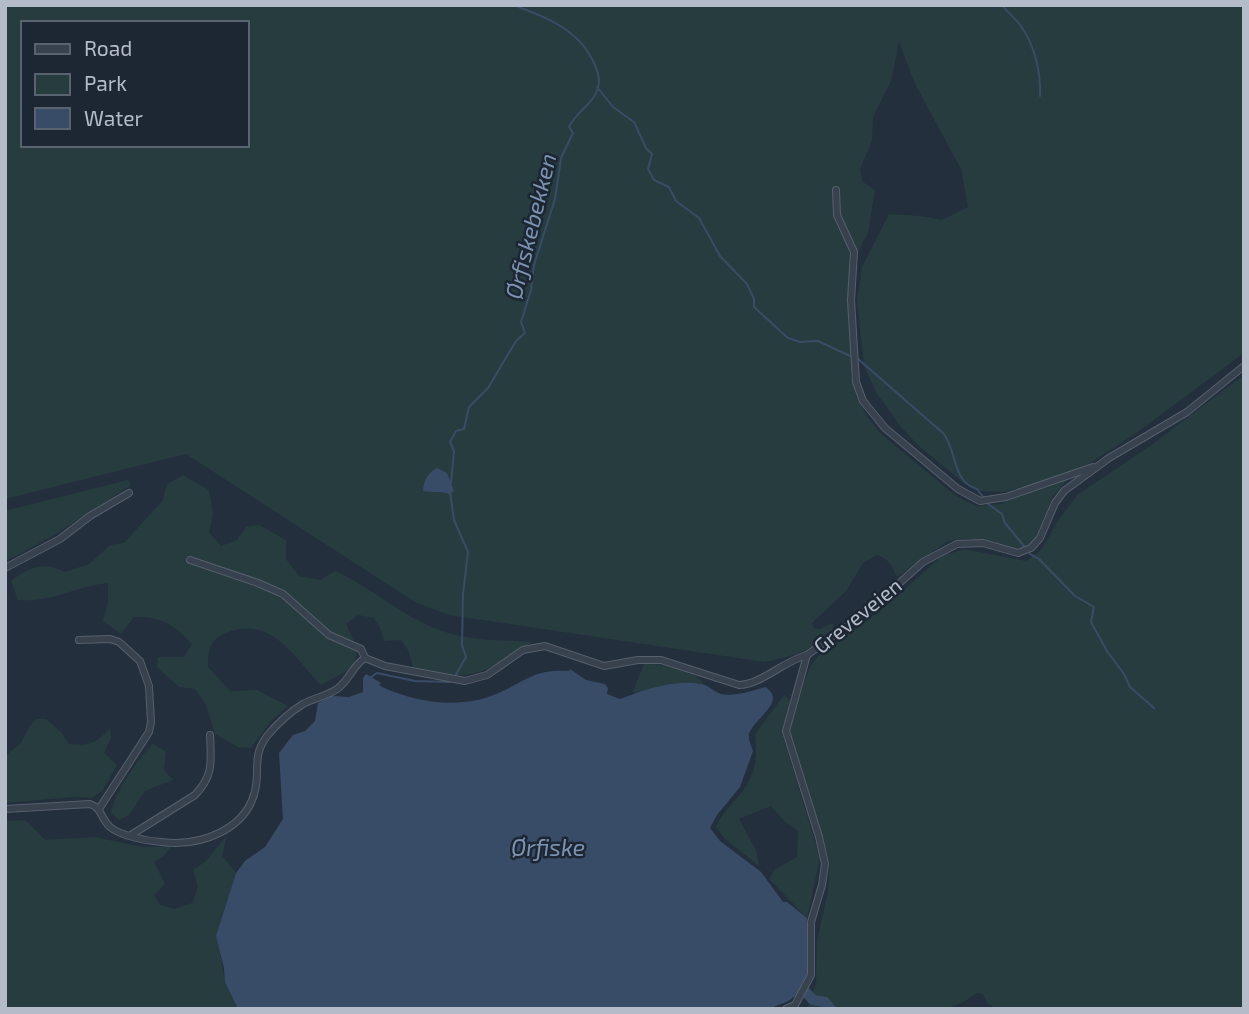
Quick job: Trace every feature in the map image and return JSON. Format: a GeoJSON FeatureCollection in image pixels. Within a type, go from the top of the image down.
{"type":"FeatureCollection","features":[{"type":"Feature","properties":{"kind":"street","name":"Greveveien"},"geometry":{"type":"LineString","coordinates":[[836,190],[838,215],[855,252],[851,300],[856,382],[863,401],[885,428],[975,500],[991,501],[1006,497],[1101,463]]}},
{"type":"Feature","properties":{"kind":"street","name":"Greveveien"},"geometry":{"type":"LineString","coordinates":[[786,1009],[795,1007],[811,975],[811,922],[825,864],[786,731],[807,655],[867,612],[923,562],[957,544],[975,542],[1018,553],[1031,548],[1044,530],[1060,495],[1101,463],[1188,412],[1244,366]]}},
{"type":"Feature","properties":{"kind":"street"},"geometry":{"type":"LineString","coordinates":[[5,568],[60,539],[90,516],[129,493]]}},
{"type":"Feature","properties":{"kind":"street"},"geometry":{"type":"LineString","coordinates":[[190,560],[283,594],[330,635],[360,649],[368,659],[385,666],[452,679],[465,681],[487,675],[528,647],[552,648],[604,666],[638,660],[661,660],[739,685],[751,684],[792,659],[807,655]]}},
{"type":"Feature","properties":{"kind":"street"},"geometry":{"type":"LineString","coordinates":[[79,640],[110,639],[119,642],[140,661],[149,686],[149,732],[99,809]]}},
{"type":"Feature","properties":{"kind":"street"},"geometry":{"type":"LineString","coordinates":[[5,809],[94,805],[110,827],[131,835],[160,842],[185,843],[206,839],[231,827],[246,812],[256,785],[257,753],[266,738],[303,704],[339,688],[368,659]]}},
{"type":"Feature","properties":{"kind":"street"},"geometry":{"type":"LineString","coordinates":[[131,835],[195,795],[211,767],[210,736]]}},
{"type":"Feature","properties":{"kind":"green space"},"geometry":{"type":"Polygon","coordinates":[[[5,5],[1244,5],[1244,353],[1132,436],[1090,463],[1070,473],[1003,492],[980,491],[965,484],[920,447],[900,426],[876,392],[864,366],[857,301],[862,267],[889,214],[942,220],[968,207],[961,169],[916,86],[899,42],[891,81],[873,117],[872,141],[860,169],[863,182],[875,190],[868,233],[849,269],[851,376],[856,395],[880,433],[957,497],[977,506],[1001,504],[1076,471],[1052,497],[1040,535],[1030,545],[1021,549],[986,541],[948,541],[897,577],[890,563],[877,555],[863,563],[846,591],[812,623],[814,628],[820,629],[832,623],[834,627],[803,651],[764,662],[449,615],[415,602],[186,454],[5,499],[5,5]]]}},
{"type":"Feature","properties":{"kind":"green space"},"geometry":{"type":"Polygon","coordinates":[[[1244,375],[1244,1009],[997,1009],[988,1004],[983,994],[977,993],[947,1009],[808,1009],[809,999],[816,985],[817,940],[828,892],[829,869],[790,730],[802,680],[804,683],[810,667],[818,656],[879,612],[942,556],[964,549],[1026,561],[1041,550],[1077,495],[1150,446],[1244,375]]]}},
{"type":"Feature","properties":{"kind":"green space"},"geometry":{"type":"Polygon","coordinates":[[[183,475],[209,490],[213,513],[209,532],[221,546],[237,540],[246,527],[259,525],[286,540],[286,559],[299,576],[320,580],[335,571],[416,619],[445,632],[477,639],[532,642],[487,669],[467,674],[446,674],[413,667],[408,650],[401,640],[384,641],[374,618],[358,615],[346,624],[358,650],[352,668],[321,685],[292,652],[270,635],[258,630],[244,629],[228,632],[211,645],[208,667],[230,691],[257,690],[288,706],[271,721],[251,748],[238,747],[215,734],[206,705],[195,689],[179,687],[157,667],[158,657],[184,657],[192,644],[173,626],[152,618],[134,617],[121,634],[103,621],[108,602],[108,583],[52,597],[18,600],[11,581],[37,567],[50,567],[65,572],[89,564],[110,545],[124,543],[163,500],[167,484],[183,475]]]}},
{"type":"Feature","properties":{"kind":"green space"},"geometry":{"type":"Polygon","coordinates":[[[128,480],[131,485],[54,535],[5,561],[5,511],[128,480]]]}},
{"type":"Feature","properties":{"kind":"green space"},"geometry":{"type":"Polygon","coordinates":[[[644,664],[685,671],[704,684],[670,685],[636,694],[633,691],[644,664]]]}},
{"type":"Feature","properties":{"kind":"green space"},"geometry":{"type":"Polygon","coordinates":[[[784,695],[791,701],[783,736],[820,858],[807,918],[769,879],[775,869],[797,857],[798,831],[784,821],[771,806],[739,819],[756,850],[759,866],[725,839],[716,827],[747,785],[754,770],[755,734],[784,695]]]}},
{"type":"Feature","properties":{"kind":"green space"},"geometry":{"type":"Polygon","coordinates":[[[36,719],[46,719],[61,732],[69,744],[92,743],[110,728],[111,738],[104,753],[117,765],[102,791],[92,798],[5,803],[5,756],[21,743],[36,719]]]}},
{"type":"Feature","properties":{"kind":"green space"},"geometry":{"type":"Polygon","coordinates":[[[153,744],[166,752],[164,770],[173,780],[145,791],[129,815],[119,820],[111,813],[117,796],[134,767],[153,744]]]}},
{"type":"Feature","properties":{"kind":"green space"},"geometry":{"type":"Polygon","coordinates":[[[25,820],[45,840],[95,837],[143,847],[171,847],[163,857],[154,862],[165,884],[154,895],[160,905],[175,909],[192,903],[198,887],[193,870],[206,861],[227,835],[222,856],[236,873],[220,924],[219,948],[225,982],[238,1009],[5,1009],[5,821],[25,820]]]}},
{"type":"Feature","properties":{"kind":"water"},"geometry":{"type":"Polygon","coordinates":[[[437,468],[447,473],[454,491],[450,494],[423,491],[427,478],[437,468]]]}},
{"type":"Feature","properties":{"kind":"water","name":"Ørfiske"},"geometry":{"type":"Polygon","coordinates":[[[570,669],[586,680],[605,684],[608,688],[607,694],[620,699],[659,686],[680,683],[704,685],[726,695],[765,687],[771,692],[773,698],[768,710],[749,734],[753,751],[740,787],[710,828],[720,841],[761,872],[783,902],[787,902],[807,918],[808,968],[803,987],[797,994],[768,1009],[238,1009],[225,982],[216,936],[236,873],[245,861],[265,847],[283,819],[279,753],[293,735],[305,731],[315,721],[318,703],[331,696],[349,697],[363,692],[363,678],[366,674],[381,683],[379,685],[382,687],[397,693],[427,701],[458,703],[488,697],[541,673],[570,669]]]}},
{"type":"Feature","properties":{"kind":"waterway","name":"Ørfiskebekken"},"geometry":{"type":"LineString","coordinates":[[451,483],[454,451],[450,442],[456,431],[464,429],[469,407],[488,388],[516,341],[525,333],[521,322],[531,290],[534,265],[555,199],[561,158],[573,133],[569,127],[595,96],[599,82],[593,61],[579,40],[548,19],[513,5]]}},
{"type":"Feature","properties":{"kind":"waterway"},"geometry":{"type":"LineString","coordinates":[[1002,5],[1021,26],[1030,42],[1038,69],[1040,96]]}},
{"type":"Feature","properties":{"kind":"waterway"},"geometry":{"type":"LineString","coordinates":[[597,87],[613,107],[634,122],[646,148],[652,154],[648,169],[654,180],[669,187],[676,201],[699,218],[720,256],[747,284],[754,299],[754,307],[788,338],[800,342],[818,341],[850,356]]}},
{"type":"Feature","properties":{"kind":"waterway"},"geometry":{"type":"LineString","coordinates":[[857,358],[944,434],[959,474],[983,497]]}},
{"type":"Feature","properties":{"kind":"waterway","name":"Ørfiskebekken"},"geometry":{"type":"LineString","coordinates":[[450,492],[454,520],[468,552],[463,594],[462,645],[466,657],[454,678]]}},
{"type":"Feature","properties":{"kind":"waterway"},"geometry":{"type":"LineString","coordinates":[[988,504],[1002,514],[1005,523],[1024,546]]}},
{"type":"Feature","properties":{"kind":"waterway"},"geometry":{"type":"LineString","coordinates":[[1030,554],[1039,559],[1075,596],[1094,607],[1091,622],[1107,651],[1130,687],[1154,708]]}},
{"type":"Feature","properties":{"kind":"waterway","name":"Ørfiskebekken"},"geometry":{"type":"LineString","coordinates":[[371,677],[377,673],[415,681],[450,682]]}},
{"type":"Feature","properties":{"kind":"waterway"},"geometry":{"type":"LineString","coordinates":[[802,988],[813,1000],[825,1002],[831,1009]]}}]}
